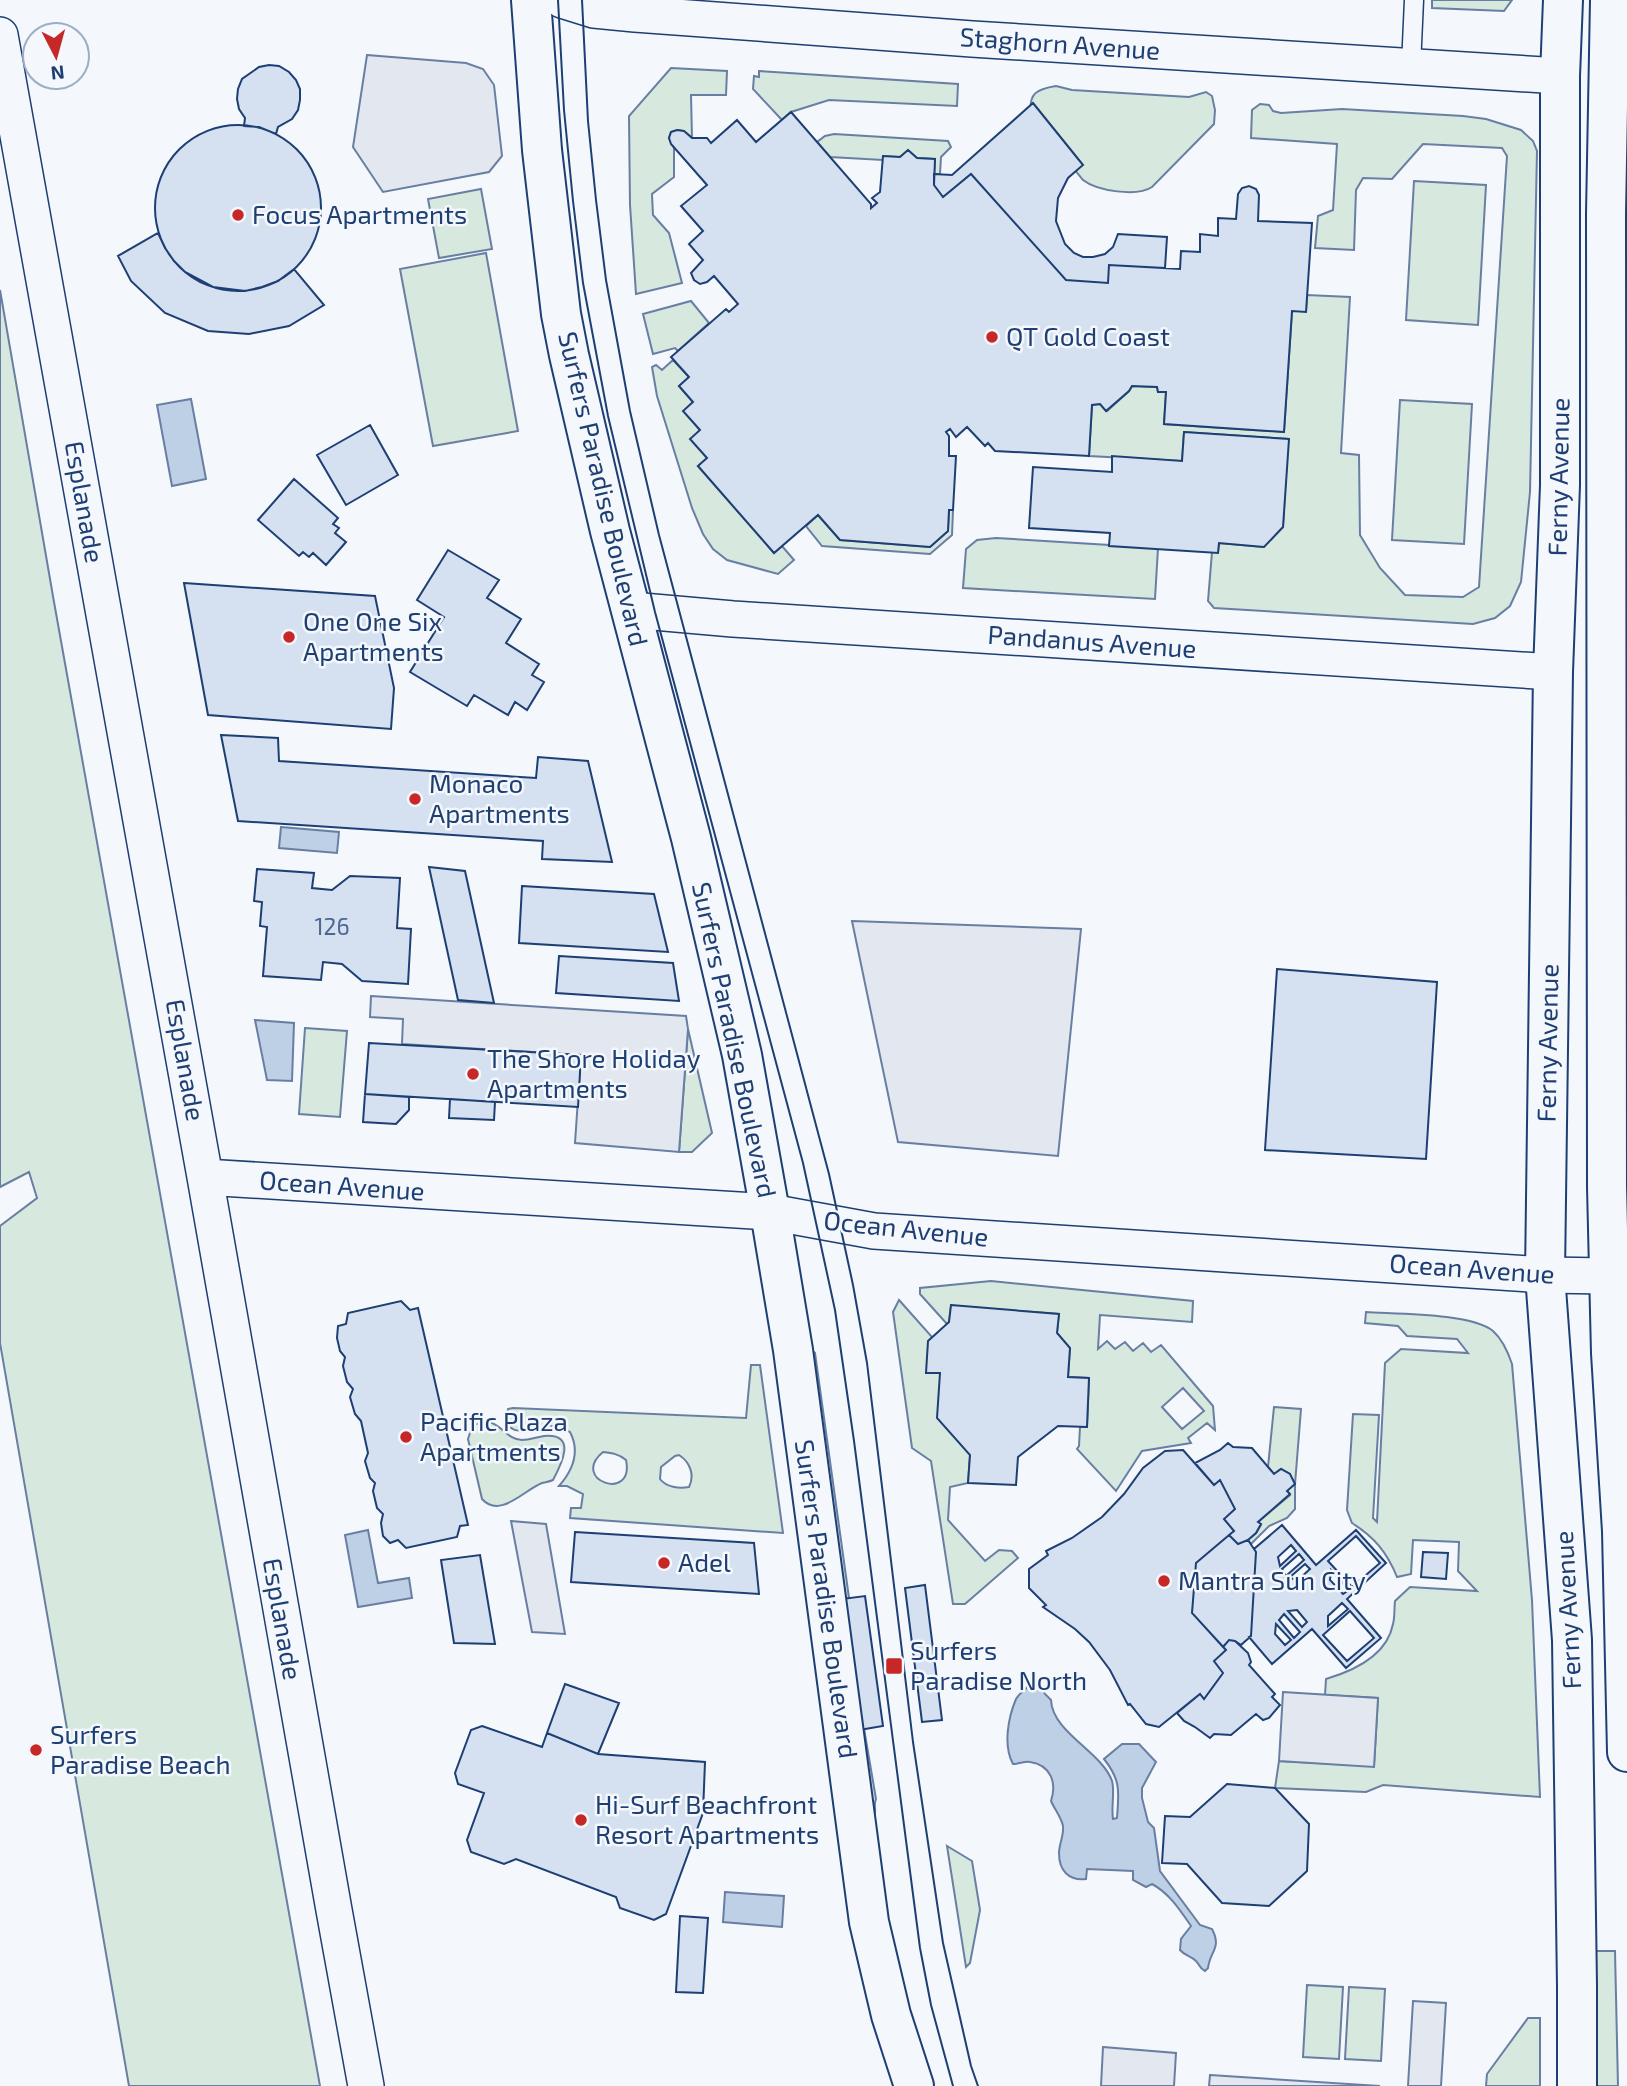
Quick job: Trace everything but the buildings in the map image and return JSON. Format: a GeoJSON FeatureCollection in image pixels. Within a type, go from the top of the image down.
{"type":"FeatureCollection","features":[{"type":"Feature","properties":{"kind":"main road","name":"Surfers Paradise Boulevard"},"geometry":{"type":"LineString","coordinates":[[531,0],[541,137],[561,314],[577,395],[691,838],[742,1055],[793,1350],[869,1922],[897,2034],[914,2086]]}},
{"type":"Feature","properties":{"kind":"main road","name":"Ferny Avenue"},"geometry":{"type":"LineString","coordinates":[[1563,0],[1560,76],[1560,485],[1553,672],[1545,1275],[1572,1640],[1577,2086]]}},
{"type":"Feature","properties":{"kind":"main road","name":"Ferny Avenue"},"geometry":{"type":"LineString","coordinates":[[1610,0],[1606,214],[1616,471],[1606,1059],[1608,1276],[1611,1353],[1625,1531],[1627,1752]]}},
{"type":"Feature","properties":{"kind":"main road"},"geometry":{"type":"LineString","coordinates":[[891,2086],[897,2062],[897,2034]]}},
{"type":"Feature","properties":{"kind":"street","name":"Staghorn Avenue"},"geometry":{"type":"LineString","coordinates":[[562,0],[609,12],[959,38],[1560,76]]}},
{"type":"Feature","properties":{"kind":"street","name":"Esplanade"},"geometry":{"type":"LineString","coordinates":[[0,35],[366,2086]]}},
{"type":"Feature","properties":{"kind":"street","name":"Pandanus Avenue"},"geometry":{"type":"LineString","coordinates":[[631,610],[733,619],[1553,672]]}},
{"type":"Feature","properties":{"kind":"street","name":"Ocean Avenue"},"geometry":{"type":"LineString","coordinates":[[205,1177],[770,1212],[874,1231],[1545,1275],[1608,1276]]}},
{"type":"Feature","properties":{"kind":"lane"},"geometry":{"type":"LineString","coordinates":[[1410,66],[1414,0]]}},
{"type":"Feature","properties":{"kind":"shaded area"},"geometry":{"type":"Polygon","coordinates":[[[1432,0],[1512,0],[1504,11],[1432,8],[1432,0]]]}},
{"type":"Feature","properties":{"kind":"shaded area"},"geometry":{"type":"Polygon","coordinates":[[[367,55],[466,63],[483,69],[494,85],[502,156],[489,172],[383,192],[353,147],[367,55]]]}},
{"type":"Feature","properties":{"kind":"shaded area"},"geometry":{"type":"Polygon","coordinates":[[[671,68],[727,71],[726,95],[691,95],[692,138],[683,131],[671,132],[669,138],[674,148],[674,177],[652,194],[653,215],[669,233],[682,283],[636,294],[630,205],[629,116],[671,68]]]}},
{"type":"Feature","properties":{"kind":"shaded area"},"geometry":{"type":"Polygon","coordinates":[[[759,71],[958,84],[957,106],[829,100],[791,112],[782,120],[753,89],[754,76],[759,77],[759,71]]]}},
{"type":"Feature","properties":{"kind":"shaded area"},"geometry":{"type":"Polygon","coordinates":[[[1056,86],[1072,90],[1189,97],[1206,92],[1212,96],[1214,124],[1152,187],[1137,192],[1107,190],[1083,180],[1031,115],[1031,102],[1035,93],[1056,86]]]}},
{"type":"Feature","properties":{"kind":"shaded area"},"geometry":{"type":"Polygon","coordinates":[[[1260,104],[1269,105],[1273,111],[1281,113],[1342,109],[1486,119],[1521,130],[1533,141],[1537,151],[1530,492],[1521,582],[1510,606],[1495,618],[1473,624],[1214,608],[1208,601],[1212,552],[1218,552],[1219,543],[1263,547],[1283,527],[1288,439],[1184,432],[1182,461],[1089,456],[1092,405],[1100,404],[1107,411],[1132,386],[1157,387],[1158,392],[1166,392],[1164,424],[1284,432],[1292,311],[1306,311],[1307,295],[1350,297],[1341,453],[1359,455],[1360,535],[1380,568],[1405,595],[1463,597],[1479,587],[1507,156],[1502,148],[1423,144],[1392,179],[1363,178],[1356,190],[1354,250],[1315,248],[1318,216],[1333,210],[1337,144],[1251,138],[1252,110],[1260,104]]]}},
{"type":"Feature","properties":{"kind":"shaded area"},"geometry":{"type":"Polygon","coordinates":[[[834,134],[948,141],[951,147],[941,157],[940,174],[934,174],[935,159],[917,158],[908,150],[900,157],[883,156],[883,160],[830,157],[817,142],[834,134]]]}},
{"type":"Feature","properties":{"kind":"shaded area"},"geometry":{"type":"Polygon","coordinates":[[[1414,181],[1486,185],[1478,325],[1406,320],[1414,181]]]}},
{"type":"Feature","properties":{"kind":"shaded area"},"geometry":{"type":"Polygon","coordinates":[[[481,189],[492,249],[439,258],[428,199],[481,189]]]}},
{"type":"Feature","properties":{"kind":"shaded area"},"geometry":{"type":"Polygon","coordinates":[[[486,253],[518,431],[433,446],[400,269],[486,253]]]}},
{"type":"Feature","properties":{"kind":"shaded area"},"geometry":{"type":"Polygon","coordinates":[[[0,290],[320,2086],[129,2086],[0,1343],[0,1226],[37,1198],[29,1172],[0,1187],[0,290]]]}},
{"type":"Feature","properties":{"kind":"shaded area"},"geometry":{"type":"Polygon","coordinates":[[[691,301],[709,323],[678,351],[675,348],[653,354],[643,314],[691,301]]]}},
{"type":"Feature","properties":{"kind":"shaded area"},"geometry":{"type":"Polygon","coordinates":[[[673,360],[689,377],[679,386],[693,402],[684,411],[700,430],[707,458],[698,466],[774,553],[782,546],[794,560],[778,574],[727,560],[713,549],[703,534],[692,508],[657,396],[652,367],[656,365],[662,370],[673,360]]]}},
{"type":"Feature","properties":{"kind":"shaded area"},"geometry":{"type":"Polygon","coordinates":[[[1400,400],[1472,404],[1464,544],[1392,540],[1400,400]]]}},
{"type":"Feature","properties":{"kind":"shaded area"},"geometry":{"type":"Polygon","coordinates":[[[949,510],[953,510],[952,535],[930,554],[822,546],[806,526],[818,515],[840,540],[930,547],[948,531],[949,510]]]}},
{"type":"Feature","properties":{"kind":"shaded area"},"geometry":{"type":"Polygon","coordinates":[[[996,538],[1158,548],[1155,599],[963,588],[966,549],[977,540],[996,538]]]}},
{"type":"Feature","properties":{"kind":"shaded area"},"geometry":{"type":"Polygon","coordinates":[[[852,921],[1081,929],[1058,1156],[898,1142],[852,921]]]}},
{"type":"Feature","properties":{"kind":"shaded area"},"geometry":{"type":"Polygon","coordinates":[[[371,996],[686,1016],[688,1029],[679,1152],[575,1143],[581,1055],[402,1044],[403,1019],[370,1017],[371,996]]]}},
{"type":"Feature","properties":{"kind":"shaded area"},"geometry":{"type":"Polygon","coordinates":[[[305,1028],[347,1031],[340,1117],[299,1114],[305,1028]]]}},
{"type":"Feature","properties":{"kind":"shaded area"},"geometry":{"type":"Polygon","coordinates":[[[688,1029],[712,1133],[692,1152],[679,1152],[688,1029]]]}},
{"type":"Feature","properties":{"kind":"shaded area"},"geometry":{"type":"Polygon","coordinates":[[[991,1281],[1193,1301],[1192,1322],[1100,1315],[1098,1349],[1107,1341],[1115,1349],[1125,1342],[1133,1351],[1143,1343],[1151,1352],[1161,1345],[1213,1406],[1215,1430],[1207,1423],[1188,1438],[1191,1443],[1142,1451],[1116,1491],[1077,1449],[1080,1427],[1087,1427],[1089,1378],[1068,1377],[1070,1348],[1057,1333],[1059,1314],[951,1306],[947,1324],[920,1294],[920,1288],[991,1281]],[[1183,1388],[1162,1407],[1182,1429],[1204,1411],[1183,1388]]]}},
{"type":"Feature","properties":{"kind":"shaded area"},"geometry":{"type":"Polygon","coordinates":[[[899,1300],[932,1337],[927,1373],[940,1373],[970,1455],[968,1483],[950,1487],[948,1520],[985,1561],[999,1550],[1012,1551],[1018,1558],[965,1604],[953,1604],[931,1461],[912,1448],[893,1312],[899,1300]]]}},
{"type":"Feature","properties":{"kind":"shaded area"},"geometry":{"type":"Polygon","coordinates":[[[1366,1312],[1451,1318],[1483,1325],[1500,1338],[1512,1364],[1532,1600],[1540,1797],[1383,1785],[1366,1792],[1275,1788],[1279,1761],[1374,1766],[1378,1698],[1325,1695],[1326,1679],[1357,1667],[1384,1645],[1394,1621],[1395,1601],[1410,1587],[1477,1591],[1458,1571],[1459,1542],[1413,1540],[1411,1574],[1397,1577],[1379,1546],[1352,1523],[1347,1510],[1353,1414],[1379,1415],[1373,1518],[1377,1522],[1385,1363],[1401,1349],[1468,1353],[1457,1339],[1407,1336],[1398,1326],[1365,1323],[1366,1312]]]}},
{"type":"Feature","properties":{"kind":"shaded area"},"geometry":{"type":"Polygon","coordinates":[[[803,1342],[815,1353],[849,1598],[842,1599],[876,1799],[874,1817],[803,1342]]]}},
{"type":"Feature","properties":{"kind":"shaded area"},"geometry":{"type":"Polygon","coordinates":[[[751,1365],[760,1365],[783,1533],[570,1518],[571,1508],[581,1508],[583,1494],[567,1486],[559,1486],[574,1460],[570,1432],[554,1426],[515,1430],[507,1420],[508,1409],[513,1408],[746,1418],[751,1365]],[[603,1452],[595,1462],[594,1471],[598,1478],[605,1483],[614,1484],[621,1481],[626,1473],[626,1460],[621,1456],[603,1452]],[[679,1455],[661,1467],[660,1479],[673,1487],[689,1487],[692,1478],[690,1469],[679,1455]]]}},
{"type":"Feature","properties":{"kind":"shaded area"},"geometry":{"type":"Polygon","coordinates":[[[1274,1407],[1301,1409],[1295,1509],[1287,1518],[1269,1526],[1251,1544],[1248,1540],[1261,1525],[1258,1522],[1290,1495],[1287,1491],[1290,1474],[1281,1469],[1274,1474],[1268,1467],[1274,1407]]]}},
{"type":"Feature","properties":{"kind":"shaded area"},"geometry":{"type":"Polygon","coordinates":[[[489,1422],[517,1439],[554,1436],[561,1440],[564,1445],[563,1459],[553,1480],[542,1483],[504,1505],[496,1506],[482,1499],[468,1439],[472,1427],[489,1422]]]}},
{"type":"Feature","properties":{"kind":"shaded area"},"geometry":{"type":"Polygon","coordinates":[[[511,1521],[546,1524],[565,1634],[532,1632],[511,1521]]]}},
{"type":"Feature","properties":{"kind":"shaded area"},"geometry":{"type":"Polygon","coordinates":[[[1283,1692],[1378,1698],[1374,1767],[1279,1761],[1283,1692]]]}},
{"type":"Feature","properties":{"kind":"shaded area"},"geometry":{"type":"Polygon","coordinates":[[[947,1846],[972,1861],[980,1910],[970,1963],[966,1967],[947,1846]]]}},
{"type":"Feature","properties":{"kind":"shaded area"},"geometry":{"type":"Polygon","coordinates":[[[1593,1951],[1615,1951],[1618,2086],[1593,2086],[1593,1951]]]}},
{"type":"Feature","properties":{"kind":"shaded area"},"geometry":{"type":"Polygon","coordinates":[[[1307,1985],[1343,1987],[1339,2059],[1303,2057],[1307,1985]]]}},
{"type":"Feature","properties":{"kind":"shaded area"},"geometry":{"type":"Polygon","coordinates":[[[1349,1987],[1385,1989],[1381,2061],[1345,2059],[1349,1987]]]}},
{"type":"Feature","properties":{"kind":"shaded area"},"geometry":{"type":"Polygon","coordinates":[[[1413,2001],[1446,2003],[1441,2086],[1408,2086],[1413,2001]]]}},
{"type":"Feature","properties":{"kind":"shaded area"},"geometry":{"type":"Polygon","coordinates":[[[1528,2018],[1540,2018],[1540,2086],[1486,2086],[1487,2074],[1528,2018]]]}},
{"type":"Feature","properties":{"kind":"shaded area"},"geometry":{"type":"Polygon","coordinates":[[[1103,2047],[1176,2053],[1174,2086],[1101,2086],[1103,2047]]]}},
{"type":"Feature","properties":{"kind":"shaded area"},"geometry":{"type":"Polygon","coordinates":[[[1210,2075],[1380,2086],[1209,2086],[1210,2075]]]}},
{"type":"Feature","properties":{"kind":"water"},"geometry":{"type":"Polygon","coordinates":[[[191,399],[206,479],[172,486],[157,405],[191,399]]]}},
{"type":"Feature","properties":{"kind":"water"},"geometry":{"type":"Polygon","coordinates":[[[281,827],[339,832],[337,853],[279,848],[281,827]]]}},
{"type":"Feature","properties":{"kind":"water"},"geometry":{"type":"Polygon","coordinates":[[[255,1020],[294,1023],[292,1081],[267,1080],[255,1020]]]}},
{"type":"Feature","properties":{"kind":"water"},"geometry":{"type":"Polygon","coordinates":[[[368,1530],[378,1583],[409,1578],[412,1598],[358,1607],[345,1535],[368,1530]]]}},
{"type":"Feature","properties":{"kind":"water"},"geometry":{"type":"Polygon","coordinates":[[[1036,1681],[1051,1700],[1053,1711],[1060,1722],[1107,1771],[1113,1785],[1113,1819],[1117,1818],[1118,1787],[1104,1759],[1122,1744],[1139,1744],[1156,1762],[1142,1788],[1142,1798],[1148,1822],[1154,1828],[1160,1871],[1200,1925],[1212,1929],[1215,1935],[1216,1945],[1205,1971],[1194,1959],[1180,1950],[1181,1939],[1191,1926],[1164,1892],[1152,1884],[1146,1887],[1133,1880],[1133,1871],[1087,1869],[1086,1879],[1080,1879],[1063,1870],[1059,1853],[1063,1826],[1051,1801],[1051,1776],[1037,1764],[1013,1764],[1008,1749],[1009,1723],[1016,1699],[1030,1683],[1036,1681]]]}},
{"type":"Feature","properties":{"kind":"water"},"geometry":{"type":"Polygon","coordinates":[[[725,1892],[784,1896],[782,1927],[723,1922],[725,1892]]]}},
{"type":"Feature","properties":{"kind":"tram line"},"geometry":{"type":"LineString","coordinates":[[558,0],[564,110],[573,201],[583,283],[608,416],[655,612],[803,1163],[835,1310],[920,1948],[931,2005],[953,2086]]}},
{"type":"Feature","properties":{"kind":"tram line"},"geometry":{"type":"LineString","coordinates":[[582,0],[588,121],[596,200],[606,280],[630,411],[659,535],[829,1174],[853,1285],[867,1363],[913,1742],[943,1943],[978,2086]]}},
{"type":"Feature","properties":{"kind":"place","name":"Focus Apartments"},"geometry":{"type":"Point","coordinates":[238,215]}},
{"type":"Feature","properties":{"kind":"place","name":"QT Gold Coast"},"geometry":{"type":"Point","coordinates":[992,337]}},
{"type":"Feature","properties":{"kind":"place","name":"One One Six Apartments"},"geometry":{"type":"Point","coordinates":[289,637]}},
{"type":"Feature","properties":{"kind":"place","name":"Monaco Apartments"},"geometry":{"type":"Point","coordinates":[415,799]}},
{"type":"Feature","properties":{"kind":"place","name":"The Shore Holiday Apartments"},"geometry":{"type":"Point","coordinates":[473,1074]}},
{"type":"Feature","properties":{"kind":"place","name":"Pacific Plaza Apartments"},"geometry":{"type":"Point","coordinates":[406,1437]}},
{"type":"Feature","properties":{"kind":"place","name":"Adel"},"geometry":{"type":"Point","coordinates":[664,1563]}},
{"type":"Feature","properties":{"kind":"place","name":"Mantra Sun City"},"geometry":{"type":"Point","coordinates":[1164,1581]}},
{"type":"Feature","properties":{"kind":"place","name":"Surfers Paradise North"},"geometry":{"type":"Point","coordinates":[894,1666]}},
{"type":"Feature","properties":{"kind":"place","name":"Surfers Paradise Beach"},"geometry":{"type":"Point","coordinates":[36,1750]}},
{"type":"Feature","properties":{"kind":"place","name":"Hi-Surf Beachfront Resort Apartments"},"geometry":{"type":"Point","coordinates":[581,1820]}}]}
